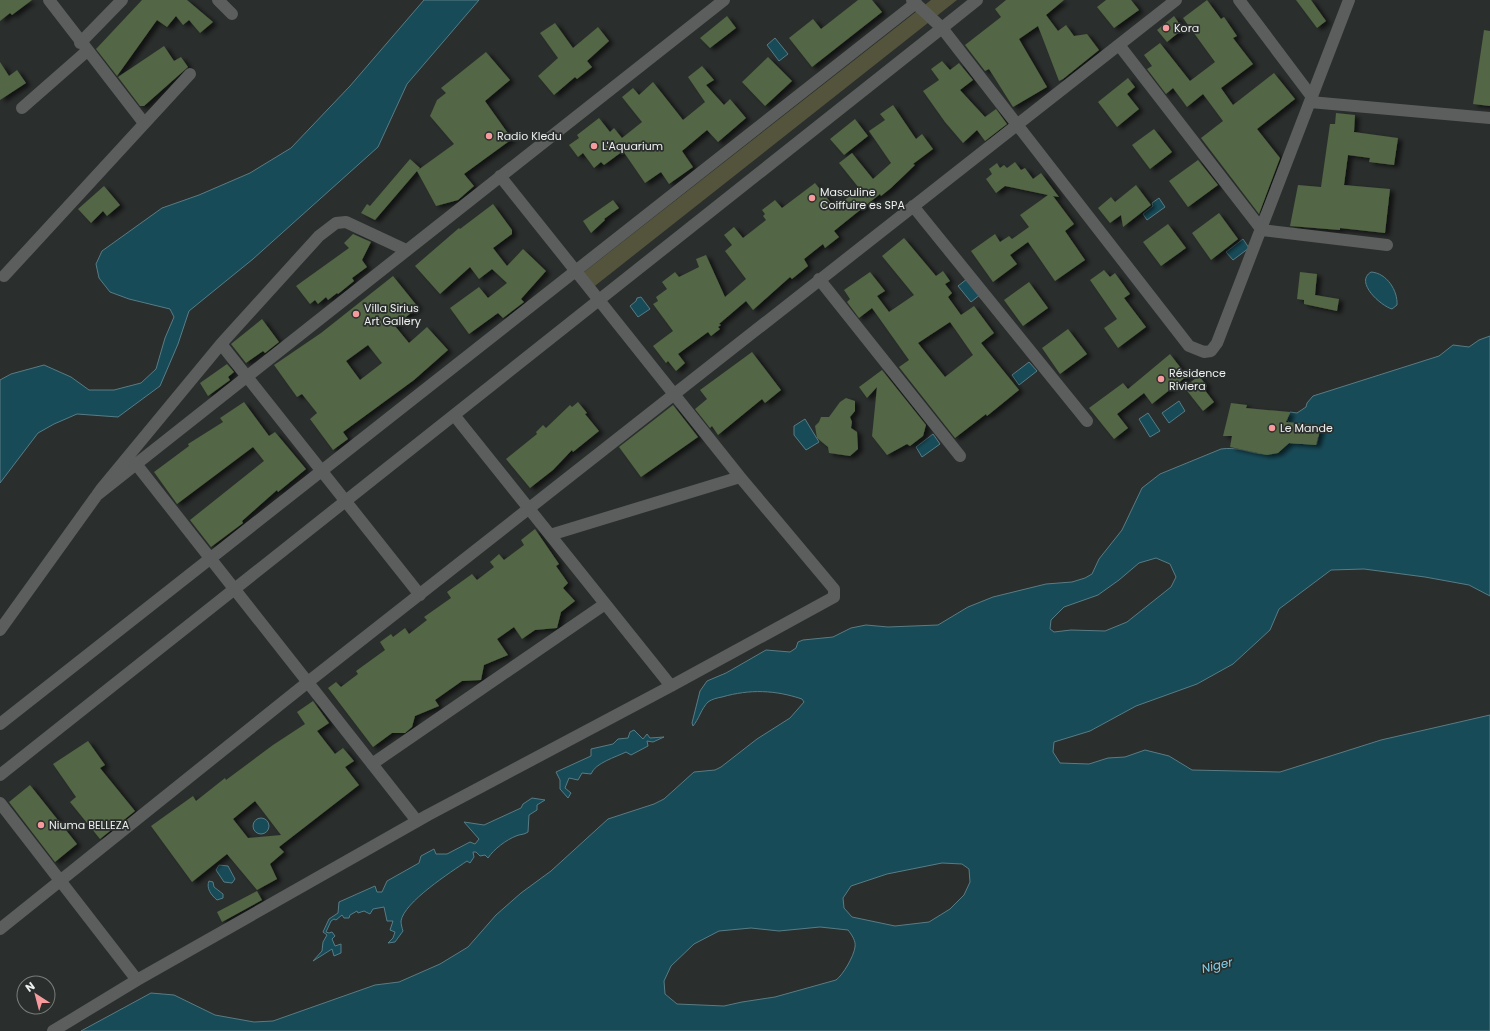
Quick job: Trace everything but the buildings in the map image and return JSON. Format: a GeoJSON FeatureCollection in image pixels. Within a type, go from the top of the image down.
{"type":"FeatureCollection","features":[{"type":"Feature","properties":{"kind":"street"},"geometry":{"type":"LineString","coordinates":[[49,0],[144,124]]}},
{"type":"Feature","properties":{"kind":"street"},"geometry":{"type":"LineString","coordinates":[[22,108],[84,47],[122,0]]}},
{"type":"Feature","properties":{"kind":"street"},"geometry":{"type":"LineString","coordinates":[[218,0],[232,14]]}},
{"type":"Feature","properties":{"kind":"street"},"geometry":{"type":"LineString","coordinates":[[97,495],[724,0]]}},
{"type":"Feature","properties":{"kind":"street"},"geometry":{"type":"LineString","coordinates":[[0,775],[977,0]]}},
{"type":"Feature","properties":{"kind":"street"},"geometry":{"type":"LineString","coordinates":[[0,929],[62,881],[308,682],[1176,0]]}},
{"type":"Feature","properties":{"kind":"street"},"geometry":{"type":"LineString","coordinates":[[1238,0],[1311,100],[1490,118]]}},
{"type":"Feature","properties":{"kind":"street"},"geometry":{"type":"LineString","coordinates":[[0,724],[576,271],[916,1],[942,28],[1189,346],[1197,350],[1211,351],[1218,343],[1349,0]]}},
{"type":"Feature","properties":{"kind":"street"},"geometry":{"type":"LineString","coordinates":[[1119,44],[1262,230],[1387,245]]}},
{"type":"Feature","properties":{"kind":"street"},"geometry":{"type":"LineString","coordinates":[[4,276],[190,74]]}},
{"type":"Feature","properties":{"kind":"street"},"geometry":{"type":"LineString","coordinates":[[53,1031],[137,980],[417,821],[671,686],[834,597],[834,589],[740,477],[500,176]]}},
{"type":"Feature","properties":{"kind":"street"},"geometry":{"type":"LineString","coordinates":[[913,206],[1087,421]]}},
{"type":"Feature","properties":{"kind":"street"},"geometry":{"type":"LineString","coordinates":[[0,630],[97,495],[221,344],[319,236],[336,223],[346,222],[406,250]]}},
{"type":"Feature","properties":{"kind":"street"},"geometry":{"type":"LineString","coordinates":[[819,279],[960,456]]}},
{"type":"Feature","properties":{"kind":"street"},"geometry":{"type":"LineString","coordinates":[[221,344],[420,595]]}},
{"type":"Feature","properties":{"kind":"street"},"geometry":{"type":"LineString","coordinates":[[454,415],[671,686]]}},
{"type":"Feature","properties":{"kind":"street"},"geometry":{"type":"LineString","coordinates":[[136,464],[417,821]]}},
{"type":"Feature","properties":{"kind":"street"},"geometry":{"type":"LineString","coordinates":[[550,534],[740,477]]}},
{"type":"Feature","properties":{"kind":"street"},"geometry":{"type":"LineString","coordinates":[[372,764],[605,604]]}},
{"type":"Feature","properties":{"kind":"street"},"geometry":{"type":"LineString","coordinates":[[0,803],[62,881],[137,980]]}},
{"type":"Feature","properties":{"kind":"shaded area"},"geometry":{"type":"Polygon","coordinates":[[[931,0],[957,0],[591,289],[579,276],[931,0]]]}},
{"type":"Feature","properties":{"kind":"water"},"geometry":{"type":"Polygon","coordinates":[[[424,0],[479,0],[407,84],[378,147],[253,259],[189,311],[178,344],[160,386],[118,417],[77,414],[38,433],[0,483],[0,380],[11,374],[44,365],[71,377],[89,390],[114,390],[141,383],[156,369],[165,338],[174,317],[170,309],[129,299],[110,292],[99,278],[96,264],[102,251],[162,208],[199,195],[250,173],[291,148],[350,86],[424,0]]]}},
{"type":"Feature","properties":{"kind":"water"},"geometry":{"type":"Polygon","coordinates":[[[775,38],[788,54],[779,61],[767,45],[775,38]]]}},
{"type":"Feature","properties":{"kind":"water"},"geometry":{"type":"Polygon","coordinates":[[[1159,198],[1165,207],[1147,220],[1143,214],[1153,206],[1152,203],[1159,198]]]}},
{"type":"Feature","properties":{"kind":"water"},"geometry":{"type":"Polygon","coordinates":[[[1243,239],[1249,248],[1233,260],[1226,252],[1243,239]]]}},
{"type":"Feature","properties":{"kind":"water"},"geometry":{"type":"Polygon","coordinates":[[[1371,272],[1377,273],[1387,279],[1396,294],[1397,305],[1392,309],[1376,299],[1367,287],[1367,276],[1371,272]]]}},
{"type":"Feature","properties":{"kind":"water"},"geometry":{"type":"Polygon","coordinates":[[[967,279],[981,294],[971,302],[958,286],[967,279]]]}},
{"type":"Feature","properties":{"kind":"water"},"geometry":{"type":"Polygon","coordinates":[[[641,297],[650,309],[638,317],[630,306],[636,301],[637,298],[641,297]]]}},
{"type":"Feature","properties":{"kind":"water","name":"Niger"},"geometry":{"type":"Polygon","coordinates":[[[1490,336],[1490,596],[1469,585],[1425,577],[1364,569],[1331,570],[1279,609],[1270,630],[1233,664],[1197,684],[1136,706],[1090,731],[1054,742],[1053,752],[1060,763],[1089,764],[1108,758],[1125,757],[1145,750],[1169,756],[1192,770],[1280,772],[1381,740],[1490,715],[1490,1031],[81,1031],[151,993],[174,995],[215,1015],[254,1022],[273,1021],[375,985],[399,982],[440,964],[468,947],[496,915],[521,893],[551,871],[608,819],[654,804],[664,799],[694,772],[715,770],[721,767],[757,739],[790,718],[804,702],[802,699],[772,692],[732,694],[708,702],[693,726],[692,723],[700,691],[707,681],[726,673],[766,650],[790,652],[796,648],[798,642],[803,640],[833,637],[851,628],[866,625],[888,627],[938,625],[968,607],[993,597],[1046,584],[1072,582],[1085,578],[1092,574],[1099,559],[1122,530],[1142,488],[1160,474],[1221,449],[1240,450],[1263,454],[1280,450],[1289,443],[1317,444],[1320,429],[1318,426],[1290,423],[1287,420],[1290,412],[1297,413],[1306,407],[1307,403],[1313,396],[1439,356],[1453,345],[1469,347],[1479,340],[1490,336]],[[1156,558],[1139,563],[1098,595],[1064,607],[1051,620],[1050,629],[1054,632],[1071,630],[1105,631],[1127,622],[1171,587],[1176,577],[1170,564],[1156,558]],[[942,863],[887,874],[851,886],[843,898],[844,908],[852,917],[895,926],[929,922],[950,909],[964,895],[970,882],[969,869],[962,864],[942,863]],[[820,927],[779,931],[751,928],[719,931],[694,944],[671,966],[664,981],[665,994],[677,1004],[724,1006],[775,997],[836,980],[845,970],[854,951],[854,940],[848,930],[820,927]]]}},
{"type":"Feature","properties":{"kind":"water"},"geometry":{"type":"Polygon","coordinates":[[[1029,362],[1037,371],[1019,385],[1012,375],[1029,362]]]}},
{"type":"Feature","properties":{"kind":"water"},"geometry":{"type":"Polygon","coordinates":[[[1179,401],[1185,411],[1169,423],[1162,413],[1179,401]]]}},
{"type":"Feature","properties":{"kind":"water"},"geometry":{"type":"Polygon","coordinates":[[[1148,413],[1160,431],[1150,437],[1139,419],[1148,413]]]}},
{"type":"Feature","properties":{"kind":"water"},"geometry":{"type":"Polygon","coordinates":[[[805,419],[819,442],[806,450],[794,435],[794,426],[805,419]]]}},
{"type":"Feature","properties":{"kind":"water"},"geometry":{"type":"Polygon","coordinates":[[[933,434],[940,444],[922,457],[916,447],[933,434]]]}},
{"type":"Feature","properties":{"kind":"water"},"geometry":{"type":"Polygon","coordinates":[[[634,730],[643,739],[647,734],[650,738],[664,737],[653,742],[647,741],[648,746],[631,755],[626,752],[606,761],[593,770],[591,774],[582,773],[578,780],[569,778],[565,788],[571,793],[568,798],[560,789],[560,780],[556,772],[591,756],[591,749],[613,744],[618,739],[628,738],[630,732],[634,730]]]}},
{"type":"Feature","properties":{"kind":"water"},"geometry":{"type":"Polygon","coordinates":[[[532,798],[545,800],[537,805],[537,810],[529,815],[528,832],[504,842],[488,858],[485,855],[480,856],[476,852],[473,852],[474,857],[470,863],[467,861],[429,888],[410,905],[404,913],[401,921],[403,931],[395,942],[388,943],[393,938],[395,932],[390,930],[393,921],[387,921],[384,907],[373,909],[370,914],[364,911],[358,913],[357,911],[350,915],[349,918],[344,918],[342,915],[336,920],[334,919],[331,921],[326,932],[332,932],[335,936],[332,939],[335,946],[341,944],[341,953],[334,956],[332,949],[313,961],[322,951],[323,942],[327,935],[323,932],[329,919],[338,913],[339,902],[375,886],[377,892],[382,892],[387,881],[419,863],[421,856],[434,849],[436,854],[447,854],[470,842],[475,844],[479,839],[464,822],[484,825],[521,808],[523,804],[532,798]]]}},
{"type":"Feature","properties":{"kind":"water"},"geometry":{"type":"Polygon","coordinates":[[[261,818],[267,820],[269,826],[267,832],[261,834],[255,832],[253,826],[255,820],[261,818]]]}},
{"type":"Feature","properties":{"kind":"water"},"geometry":{"type":"Polygon","coordinates":[[[219,865],[228,866],[235,879],[232,883],[224,882],[216,870],[219,865]]]}},
{"type":"Feature","properties":{"kind":"water"},"geometry":{"type":"Polygon","coordinates":[[[209,881],[213,882],[214,887],[223,894],[223,898],[217,900],[213,896],[209,889],[209,881]]]}},
{"type":"Feature","properties":{"kind":"place","name":"Kora"},"geometry":{"type":"Point","coordinates":[1166,28]}},
{"type":"Feature","properties":{"kind":"place","name":"Radio Kledu"},"geometry":{"type":"Point","coordinates":[489,136]}},
{"type":"Feature","properties":{"kind":"place","name":"L'Aquarium"},"geometry":{"type":"Point","coordinates":[594,146]}},
{"type":"Feature","properties":{"kind":"place","name":"Masculine Coiffuire es SPA"},"geometry":{"type":"Point","coordinates":[812,198]}},
{"type":"Feature","properties":{"kind":"place","name":"Villa Sirius Art Gallery"},"geometry":{"type":"Point","coordinates":[356,314]}},
{"type":"Feature","properties":{"kind":"place","name":"Résidence Riviera"},"geometry":{"type":"Point","coordinates":[1161,379]}},
{"type":"Feature","properties":{"kind":"place","name":"Le Mande"},"geometry":{"type":"Point","coordinates":[1272,428]}},
{"type":"Feature","properties":{"kind":"place","name":"Niuma BELLEZA"},"geometry":{"type":"Point","coordinates":[41,825]}}]}
